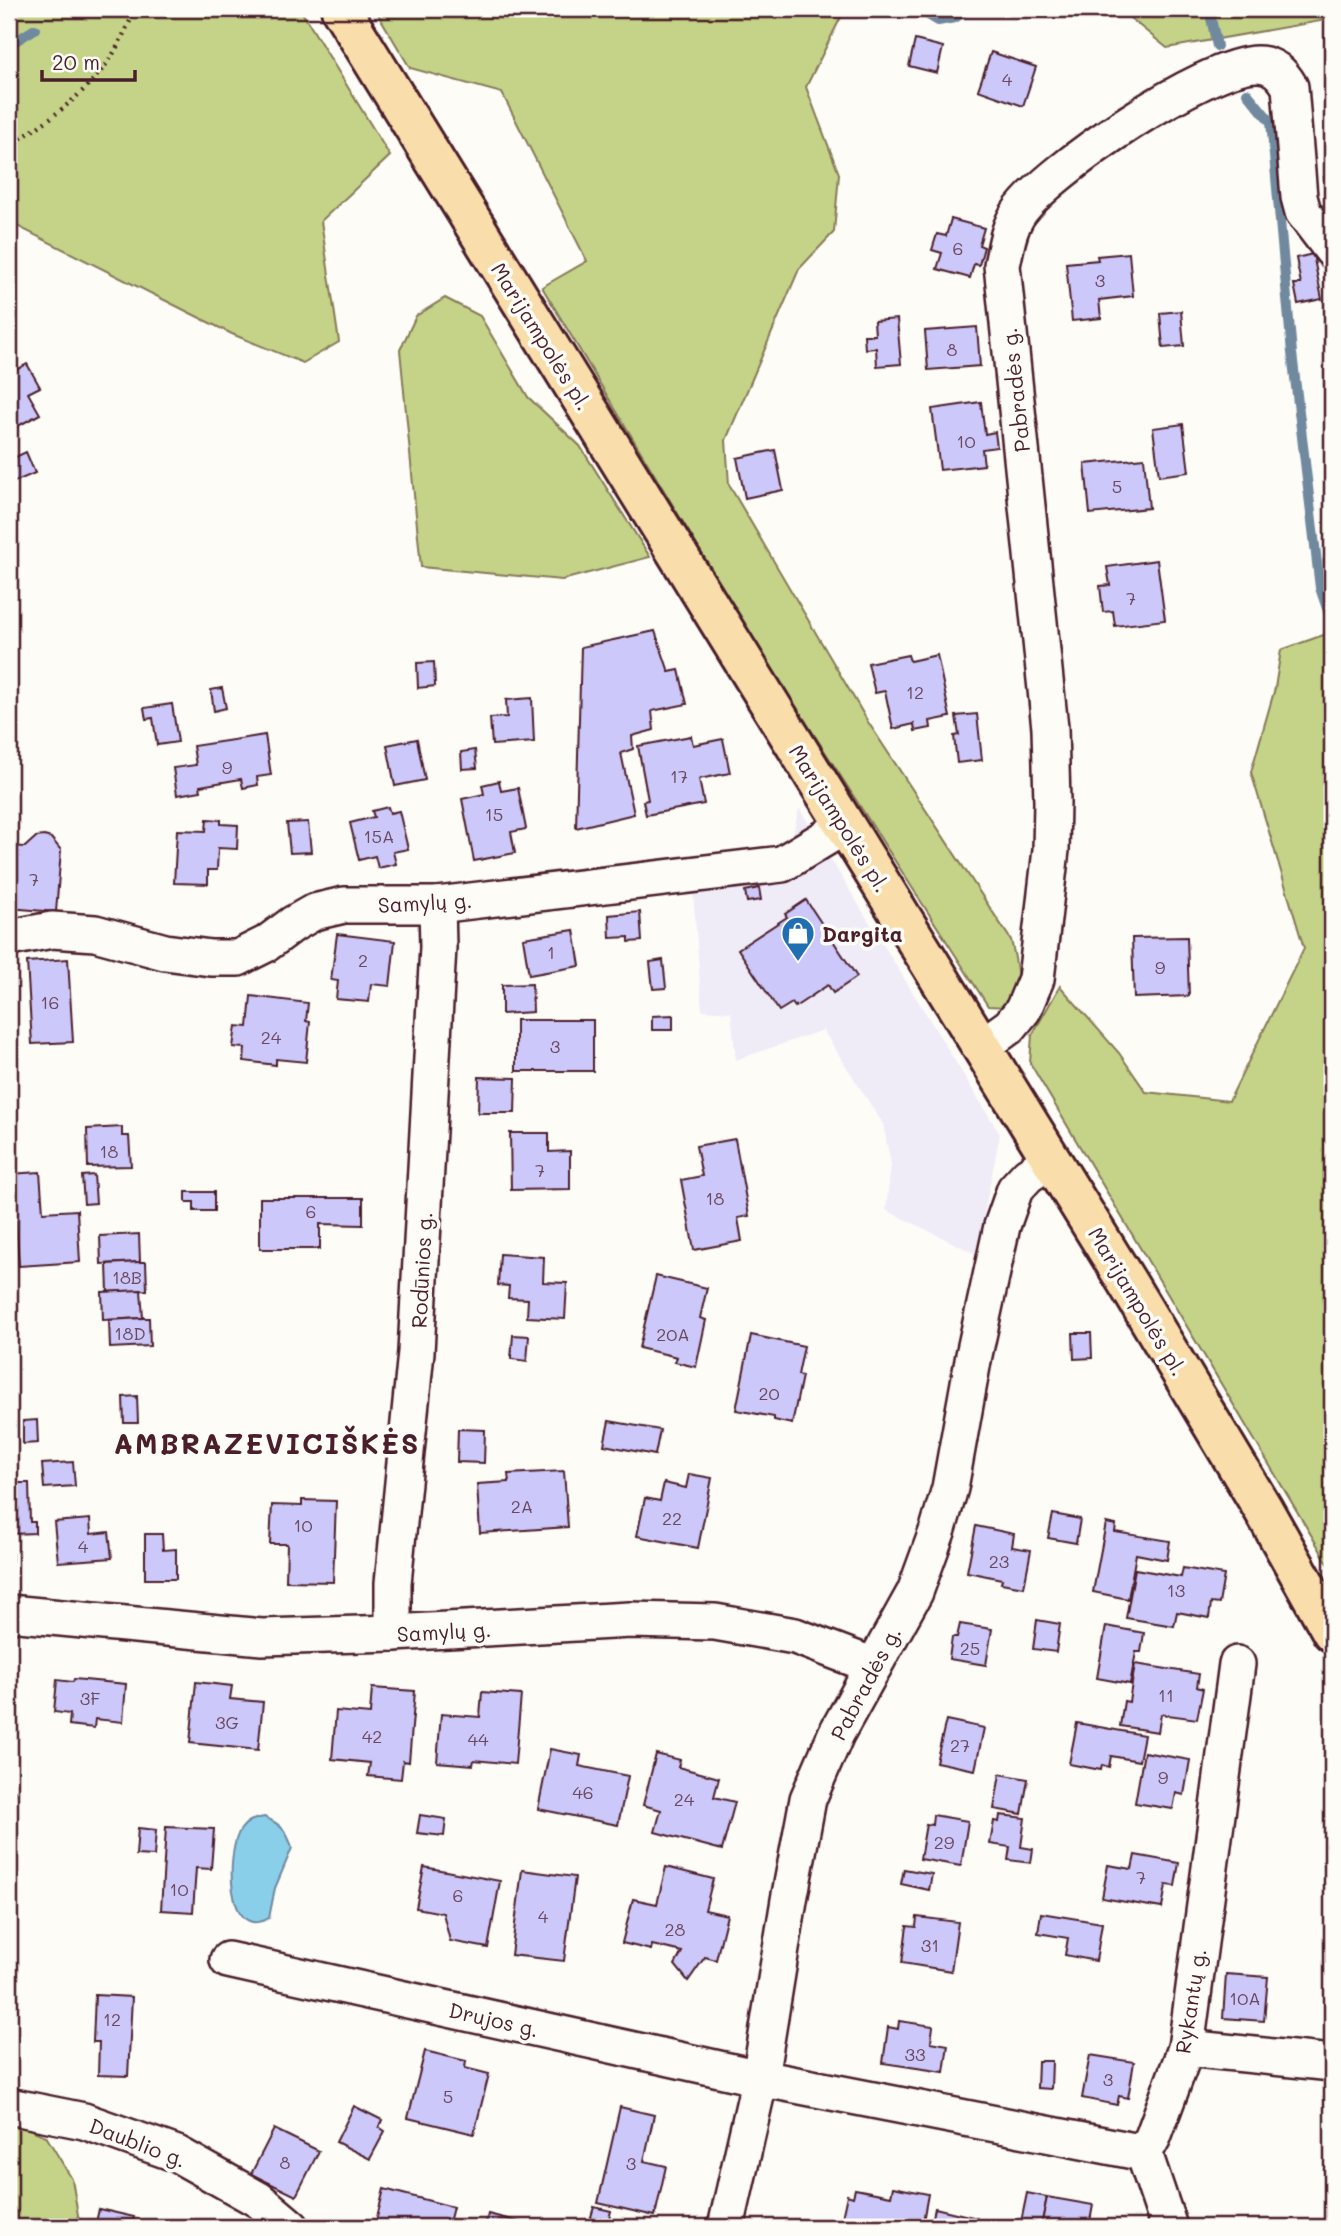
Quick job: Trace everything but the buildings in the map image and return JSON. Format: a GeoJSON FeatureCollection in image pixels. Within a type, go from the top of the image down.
{"type":"FeatureCollection","features":[{"type":"Feature","properties":{"kind":"main road","name":"Marijampolės pl."},"geometry":{"type":"LineString","coordinates":[[349,23],[1178,1367],[1332,1632]]}},
{"type":"Feature","properties":{"kind":"street","name":"Pabradės g."},"geometry":{"type":"LineString","coordinates":[[981,1047],[1010,1026],[1023,1010],[1036,979],[1051,850],[1050,728],[1002,265],[1008,237],[1018,214],[1051,178],[1085,151],[1162,104],[1219,74],[1255,64],[1273,67],[1284,76],[1290,87],[1299,197],[1303,212],[1332,250]]}},
{"type":"Feature","properties":{"kind":"street","name":"Samylų g."},"geometry":{"type":"LineString","coordinates":[[9,937],[52,930],[85,932],[165,952],[211,958],[238,958],[266,944],[293,923],[314,912],[344,905],[437,905],[782,864],[845,826]]}},
{"type":"Feature","properties":{"kind":"street","name":"Rodūnios g."},"geometry":{"type":"LineString","coordinates":[[393,1633],[393,1583],[416,1352],[438,947],[437,905]]}},
{"type":"Feature","properties":{"kind":"street","name":"Pabradės g."},"geometry":{"type":"LineString","coordinates":[[726,2227],[760,2078],[808,1799],[836,1734],[915,1592],[950,1488],[974,1355],[1007,1213],[1015,1189],[1028,1175],[1051,1160]]}},
{"type":"Feature","properties":{"kind":"street","name":"Samylų g."},"geometry":{"type":"LineString","coordinates":[[9,1613],[262,1637],[630,1620],[715,1622],[795,1636],[874,1666]]}},
{"type":"Feature","properties":{"kind":"street","name":"Rykantų g."},"geometry":{"type":"LineString","coordinates":[[1144,2153],[1153,2137],[1186,2048],[1237,1664]]}},
{"type":"Feature","properties":{"kind":"street","name":"Drujos g."},"geometry":{"type":"LineString","coordinates":[[228,1960],[760,2078]]}},
{"type":"Feature","properties":{"kind":"street"},"geometry":{"type":"LineString","coordinates":[[1186,2048],[1332,2063]]}},
{"type":"Feature","properties":{"kind":"street"},"geometry":{"type":"LineString","coordinates":[[760,2078],[1144,2153],[1169,2227]]}},
{"type":"Feature","properties":{"kind":"street","name":"Daublio g."},"geometry":{"type":"LineString","coordinates":[[9,2106],[84,2121],[177,2154],[259,2200],[291,2227]]}},
{"type":"Feature","properties":{"kind":"path"},"geometry":{"type":"LineString","coordinates":[[9,146],[75,100],[109,60],[136,9]]}},
{"type":"Feature","properties":{"kind":"shaded area"},"geometry":{"type":"Polygon","coordinates":[[[799,808],[1000,1134],[976,1254],[886,1210],[891,1164],[883,1124],[823,1030],[736,1060],[731,1012],[702,1010],[691,864],[768,857],[792,839],[799,808]]]}},
{"type":"Feature","properties":{"kind":"green space"},"geometry":{"type":"Polygon","coordinates":[[[9,9],[300,9],[390,156],[321,221],[339,342],[303,363],[232,334],[9,222],[9,9]]]}},
{"type":"Feature","properties":{"kind":"green space"},"geometry":{"type":"Polygon","coordinates":[[[375,9],[845,9],[806,87],[839,174],[834,232],[799,269],[726,440],[729,485],[868,722],[1011,940],[1017,967],[1017,982],[1007,1007],[988,1006],[756,644],[542,287],[587,261],[502,93],[410,68],[375,9]]]}},
{"type":"Feature","properties":{"kind":"green space"},"geometry":{"type":"Polygon","coordinates":[[[1119,9],[1332,9],[1332,19],[1167,48],[1119,9]]]}},
{"type":"Feature","properties":{"kind":"green space"},"geometry":{"type":"Polygon","coordinates":[[[445,298],[480,316],[528,397],[580,446],[650,557],[562,580],[421,567],[400,350],[416,316],[445,298]]]}},
{"type":"Feature","properties":{"kind":"green space"},"geometry":{"type":"Polygon","coordinates":[[[1332,632],[1332,1570],[1030,1063],[1032,1035],[1060,986],[1119,1053],[1146,1092],[1229,1101],[1304,948],[1251,772],[1275,688],[1281,650],[1332,632]]]}},
{"type":"Feature","properties":{"kind":"green space"},"geometry":{"type":"Polygon","coordinates":[[[9,2121],[46,2136],[72,2179],[80,2227],[9,2227],[9,2121]]]}},
{"type":"Feature","properties":{"kind":"water"},"geometry":{"type":"Polygon","coordinates":[[[264,1817],[282,1829],[292,1848],[275,1888],[269,1918],[255,1922],[244,1917],[237,1906],[233,1890],[233,1855],[241,1829],[251,1820],[264,1817]]]}},
{"type":"Feature","properties":{"kind":"waterway"},"geometry":{"type":"LineString","coordinates":[[918,9],[938,21],[955,18],[968,9]]}},
{"type":"Feature","properties":{"kind":"waterway"},"geometry":{"type":"LineString","coordinates":[[1209,9],[1217,46]]}},
{"type":"Feature","properties":{"kind":"waterway"},"geometry":{"type":"LineString","coordinates":[[9,45],[35,29]]}},
{"type":"Feature","properties":{"kind":"waterway"},"geometry":{"type":"LineString","coordinates":[[1247,93],[1271,122],[1292,353],[1320,588],[1332,623]]}},
{"type":"Feature","properties":{"kind":"place","name":"Dargita"},"geometry":{"type":"Point","coordinates":[798,963]}},
{"type":"Feature","properties":{"kind":"district","name":"AMBRAZEVICIŠKĖS"},"geometry":{"type":"Point","coordinates":[267,1443]}}]}
